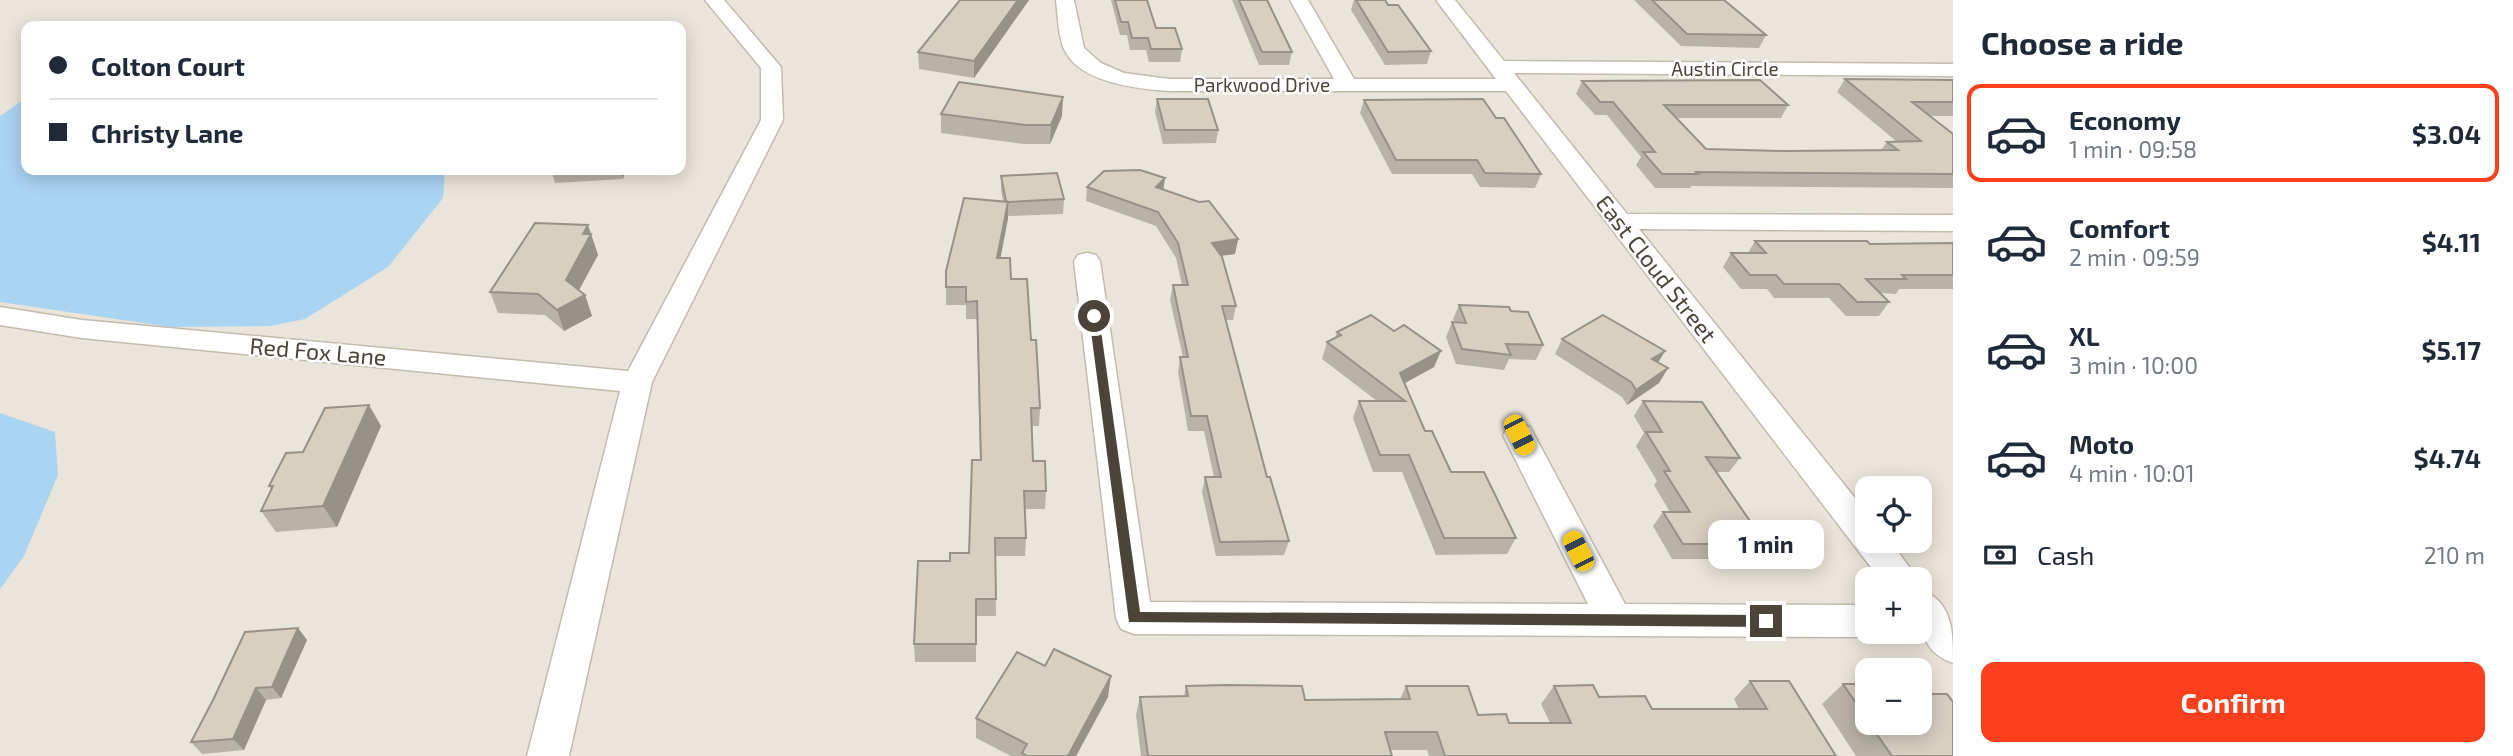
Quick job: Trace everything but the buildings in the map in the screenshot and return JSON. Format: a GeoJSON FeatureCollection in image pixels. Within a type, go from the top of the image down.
{"type":"FeatureCollection","features":[{"type":"Feature","properties":{"kind":"street"},"geometry":{"type":"LineString","coordinates":[[548,756],[637,382],[772,120],[771,67],[714,0]]}},
{"type":"Feature","properties":{"kind":"street","name":"Parkwood Drive"},"geometry":{"type":"LineString","coordinates":[[1065,0],[1074,49],[1085,61],[1112,77],[1169,85],[1347,84],[1504,76]]}},
{"type":"Feature","properties":{"kind":"street"},"geometry":{"type":"LineString","coordinates":[[1299,0],[1347,84]]}},
{"type":"Feature","properties":{"kind":"street","name":"East Cloud Street"},"geometry":{"type":"LineString","coordinates":[[1445,0],[1855,521]]}},
{"type":"Feature","properties":{"kind":"street","name":"Austin Circle"},"geometry":{"type":"LineString","coordinates":[[1504,76],[1953,70]]}},
{"type":"Feature","properties":{"kind":"street"},"geometry":{"type":"LineString","coordinates":[[1618,221],[1953,223]]}},
{"type":"Feature","properties":{"kind":"street"},"geometry":{"type":"LineString","coordinates":[[1087,261],[1134,618],[1855,621]]}},
{"type":"Feature","properties":{"kind":"street","name":"Red Fox Lane"},"geometry":{"type":"LineString","coordinates":[[0,316],[82,330],[637,382]]}},
{"type":"Feature","properties":{"kind":"street"},"geometry":{"type":"LineString","coordinates":[[1519,435],[1614,620]]}},
{"type":"Feature","properties":{"kind":"street","name":"East Cloud Street"},"geometry":{"type":"LineString","coordinates":[[1880,553],[1891,567]]}},
{"type":"Feature","properties":{"kind":"shaded area"},"geometry":{"type":"Polygon","coordinates":[[[0,0],[1953,0],[1953,756],[0,756],[0,0]]]}},
{"type":"Feature","properties":{"kind":"water"},"geometry":{"type":"Polygon","coordinates":[[[21,101],[21,175],[445,175],[443,198],[388,267],[305,319],[270,326],[171,327],[0,302],[0,116],[21,101]]]}},
{"type":"Feature","properties":{"kind":"water"},"geometry":{"type":"Polygon","coordinates":[[[0,413],[55,432],[58,475],[24,556],[0,589],[0,413]]]}},
{"type":"Feature","properties":{"kind":"route"},"geometry":{"type":"LineString","coordinates":[[1094,316],[1134,618],[1766,621]]}}]}
